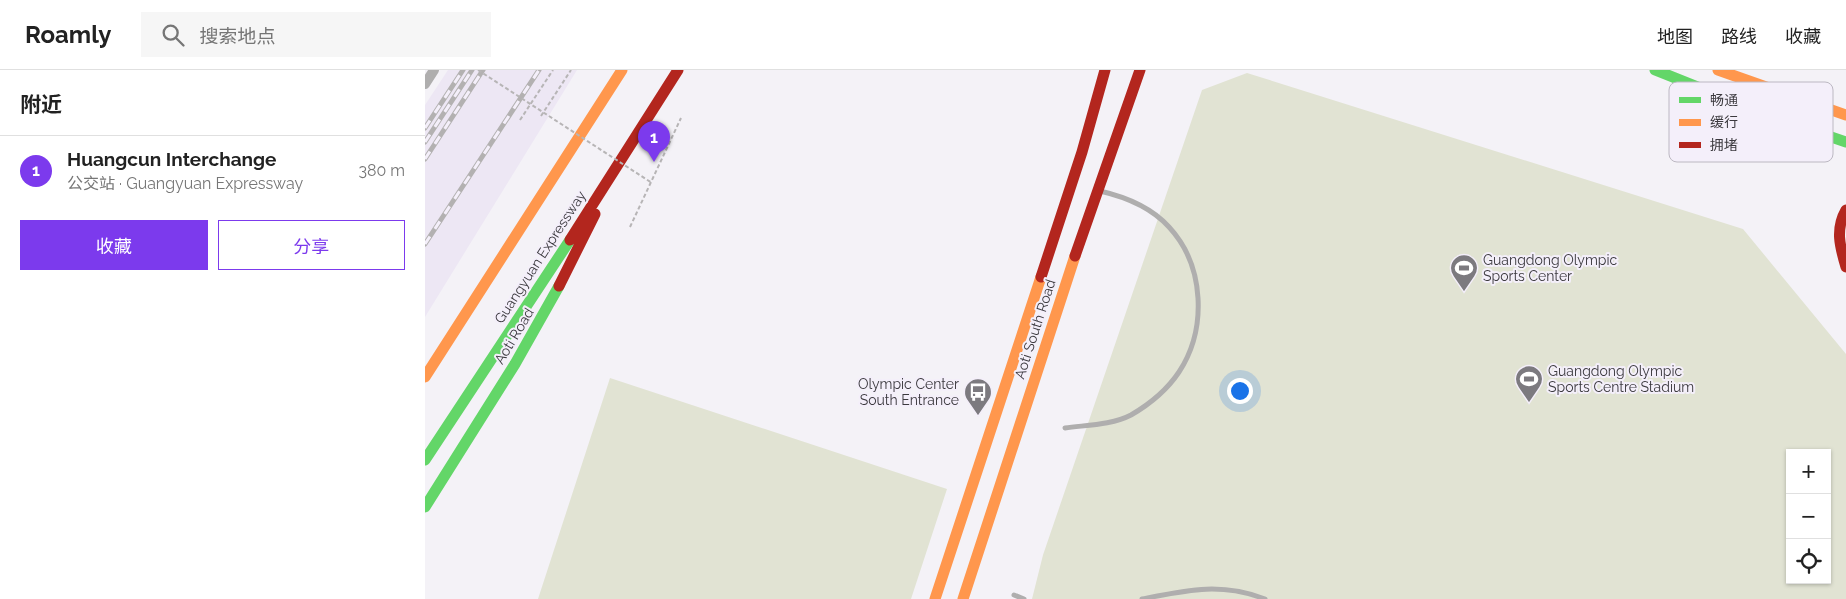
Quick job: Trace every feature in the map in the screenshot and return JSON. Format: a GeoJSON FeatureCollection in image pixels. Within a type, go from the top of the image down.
{"type":"FeatureCollection","features":[{"type":"Feature","properties":{"kind":"main road"},"geometry":{"type":"LineString","coordinates":[[425,376],[622,70]]}},
{"type":"Feature","properties":{"kind":"main road","name":"Guangyuan Expressway"},"geometry":{"type":"LineString","coordinates":[[425,460],[614,173],[678,70]]}},
{"type":"Feature","properties":{"kind":"main road","name":"Aoti South Road"},"geometry":{"type":"LineString","coordinates":[[935,599],[1079,161],[1105,70]]}},
{"type":"Feature","properties":{"kind":"main road","name":"Aoti South Road"},"geometry":{"type":"LineString","coordinates":[[963,599],[1097,190],[1140,70]]}},
{"type":"Feature","properties":{"kind":"main road"},"geometry":{"type":"LineString","coordinates":[[1655,70],[1685,82]]}},
{"type":"Feature","properties":{"kind":"main road"},"geometry":{"type":"LineString","coordinates":[[1718,70],[1752,82]]}},
{"type":"Feature","properties":{"kind":"main road"},"geometry":{"type":"LineString","coordinates":[[1833,110],[1846,115]]}},
{"type":"Feature","properties":{"kind":"main road"},"geometry":{"type":"LineString","coordinates":[[1833,138],[1846,142]]}},
{"type":"Feature","properties":{"kind":"main road","name":"Aoti Road"},"geometry":{"type":"LineString","coordinates":[[425,507],[545,313],[567,273],[614,173]]}},
{"type":"Feature","properties":{"kind":"main road"},"geometry":{"type":"LineString","coordinates":[[1846,210],[1839,230],[1839,242],[1846,267]]}},
{"type":"Feature","properties":{"kind":"street"},"geometry":{"type":"LineString","coordinates":[[425,84],[434,70]]}},
{"type":"Feature","properties":{"kind":"lane"},"geometry":{"type":"LineString","coordinates":[[1065,428],[1102,424],[1129,416],[1149,404],[1166,389],[1180,371],[1191,346],[1197,322],[1199,298],[1196,276],[1189,258],[1169,227],[1140,204],[1121,196],[1097,190]]}},
{"type":"Feature","properties":{"kind":"lane"},"geometry":{"type":"LineString","coordinates":[[1142,599],[1191,589],[1209,588],[1253,594],[1265,599]]}},
{"type":"Feature","properties":{"kind":"lane"},"geometry":{"type":"LineString","coordinates":[[1014,595],[1024,599]]}},
{"type":"Feature","properties":{"kind":"path"},"geometry":{"type":"LineString","coordinates":[[478,70],[652,183]]}},
{"type":"Feature","properties":{"kind":"path"},"geometry":{"type":"LineString","coordinates":[[520,120],[553,70]]}},
{"type":"Feature","properties":{"kind":"path"},"geometry":{"type":"LineString","coordinates":[[541,116],[571,70]]}},
{"type":"Feature","properties":{"kind":"path"},"geometry":{"type":"LineString","coordinates":[[631,227],[681,118]]}},
{"type":"Feature","properties":{"kind":"shaded area"},"geometry":{"type":"Polygon","coordinates":[[[448,70],[577,70],[425,317],[425,105],[448,70]]]}},
{"type":"Feature","properties":{"kind":"green space","name":"Guangdong Olympic Sports Center"},"geometry":{"type":"Polygon","coordinates":[[[1247,73],[1743,229],[1846,354],[1846,599],[1032,599],[1043,555],[1202,90],[1247,73]]]}},
{"type":"Feature","properties":{"kind":"green space"},"geometry":{"type":"Polygon","coordinates":[[[610,378],[947,489],[911,599],[538,599],[610,378]]]}},
{"type":"Feature","properties":{"kind":"railway"},"geometry":{"type":"LineString","coordinates":[[425,128],[463,70]]}},
{"type":"Feature","properties":{"kind":"railway"},"geometry":{"type":"LineString","coordinates":[[425,142],[472,70]]}},
{"type":"Feature","properties":{"kind":"railway"},"geometry":{"type":"LineString","coordinates":[[425,159],[483,70]]}},
{"type":"Feature","properties":{"kind":"railway"},"geometry":{"type":"LineString","coordinates":[[425,244],[539,70]]}},
{"type":"Feature","properties":{"kind":"traffic: fast"},"geometry":{"type":"LineString","coordinates":[[1655,70],[1685,82]]}},
{"type":"Feature","properties":{"kind":"traffic: fast"},"geometry":{"type":"LineString","coordinates":[[1833,138],[1846,142]]}},
{"type":"Feature","properties":{"kind":"traffic: fast"},"geometry":{"type":"LineString","coordinates":[[425,460],[570,240]]}},
{"type":"Feature","properties":{"kind":"traffic: fast"},"geometry":{"type":"LineString","coordinates":[[425,507],[515,364],[559,286]]}},
{"type":"Feature","properties":{"kind":"traffic: slow"},"geometry":{"type":"LineString","coordinates":[[425,377],[622,70]]}},
{"type":"Feature","properties":{"kind":"traffic: slow"},"geometry":{"type":"LineString","coordinates":[[1718,70],[1752,82]]}},
{"type":"Feature","properties":{"kind":"traffic: slow"},"geometry":{"type":"LineString","coordinates":[[1833,110],[1846,115]]}},
{"type":"Feature","properties":{"kind":"traffic: slow"},"geometry":{"type":"LineString","coordinates":[[963,599],[1075,256]]}},
{"type":"Feature","properties":{"kind":"traffic: slow"},"geometry":{"type":"LineString","coordinates":[[935,599],[1041,277]]}},
{"type":"Feature","properties":{"kind":"traffic: jam"},"geometry":{"type":"LineString","coordinates":[[570,240],[678,70]]}},
{"type":"Feature","properties":{"kind":"traffic: jam"},"geometry":{"type":"LineString","coordinates":[[1041,277],[1082,152],[1105,70]]}},
{"type":"Feature","properties":{"kind":"traffic: jam"},"geometry":{"type":"LineString","coordinates":[[1075,256],[1140,70]]}},
{"type":"Feature","properties":{"kind":"traffic: jam"},"geometry":{"type":"LineString","coordinates":[[1846,210],[1840,231],[1840,245],[1846,267]]}},
{"type":"Feature","properties":{"kind":"traffic: jam"},"geometry":{"type":"LineString","coordinates":[[559,286],[595,214]]}},
{"type":"Feature","properties":{"kind":"place","name":"Huangcun Interchange"},"geometry":{"type":"Point","coordinates":[654,162]}},
{"type":"Feature","properties":{"kind":"place","name":"Guangdong Olympic Sports Center"},"geometry":{"type":"Point","coordinates":[1464,292]}},
{"type":"Feature","properties":{"kind":"place","name":"Guangdong Olympic Sports Centre Stadium"},"geometry":{"type":"Point","coordinates":[1529,403]}},
{"type":"Feature","properties":{"kind":"place","name":"Olympic Center South Entrance"},"geometry":{"type":"Point","coordinates":[978,416]}}]}
